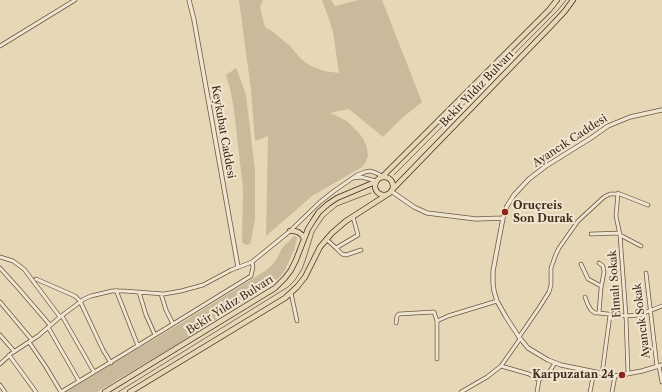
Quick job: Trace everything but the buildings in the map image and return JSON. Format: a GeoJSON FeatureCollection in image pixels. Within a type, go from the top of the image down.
{"type":"FeatureCollection","features":[{"type":"Feature","properties":{"kind":"main road","name":"Bekir Yıldız Bulvarı"},"geometry":{"type":"LineString","coordinates":[[382,176],[549,10],[557,0]]}},
{"type":"Feature","properties":{"kind":"main road","name":"Bekir Yıldız Bulvarı"},"geometry":{"type":"LineString","coordinates":[[130,392],[291,293],[305,277],[317,252],[336,228],[391,192],[565,12],[573,0]]}},
{"type":"Feature","properties":{"kind":"main road"},"geometry":{"type":"LineString","coordinates":[[382,176],[388,177],[393,185],[391,192],[382,195],[378,193],[375,188],[375,182],[382,176]]}},
{"type":"Feature","properties":{"kind":"main road","name":"Bekir Yıldız Bulvarı"},"geometry":{"type":"LineString","coordinates":[[105,392],[275,288],[291,270],[312,221],[319,212],[342,195],[375,182]]}},
{"type":"Feature","properties":{"kind":"main road"},"geometry":{"type":"LineString","coordinates":[[290,231],[298,232],[304,238]]}},
{"type":"Feature","properties":{"kind":"street"},"geometry":{"type":"LineString","coordinates":[[0,46],[75,0]]}},
{"type":"Feature","properties":{"kind":"street","name":"Keykubat Caddesi"},"geometry":{"type":"LineString","coordinates":[[189,0],[238,267]]}},
{"type":"Feature","properties":{"kind":"street","name":"Ayancık Caddesi"},"geometry":{"type":"LineString","coordinates":[[659,366],[615,376],[561,366],[532,351],[520,338],[497,301],[493,287],[493,271],[503,218],[507,206],[514,194],[529,179],[546,166],[608,126],[630,117],[662,110]]}},
{"type":"Feature","properties":{"kind":"street"},"geometry":{"type":"LineString","coordinates":[[0,364],[14,351],[32,340],[80,301],[91,296],[116,290],[160,294],[198,287],[226,272],[252,262],[290,231],[320,202],[359,174],[368,172],[376,173],[382,176]]}},
{"type":"Feature","properties":{"kind":"street"},"geometry":{"type":"LineString","coordinates":[[352,179],[361,177],[375,182]]}},
{"type":"Feature","properties":{"kind":"street"},"geometry":{"type":"LineString","coordinates":[[391,192],[414,207],[427,213],[476,219],[503,218]]}},
{"type":"Feature","properties":{"kind":"street"},"geometry":{"type":"LineString","coordinates":[[461,392],[483,380],[501,366],[549,292],[551,285],[551,268],[559,248],[578,221],[610,194],[618,193],[648,205]]}},
{"type":"Feature","properties":{"kind":"street","name":"Elmalı Sokak"},"geometry":{"type":"LineString","coordinates":[[618,193],[616,216],[620,234],[626,316],[628,374]]}},
{"type":"Feature","properties":{"kind":"street"},"geometry":{"type":"LineString","coordinates":[[336,248],[358,235],[353,217]]}},
{"type":"Feature","properties":{"kind":"street"},"geometry":{"type":"LineString","coordinates":[[591,234],[620,234],[641,246]]}},
{"type":"Feature","properties":{"kind":"street"},"geometry":{"type":"LineString","coordinates":[[326,239],[342,254],[346,255],[361,250]]}},
{"type":"Feature","properties":{"kind":"street"},"geometry":{"type":"LineString","coordinates":[[0,257],[13,261],[24,268],[61,316],[94,372]]}},
{"type":"Feature","properties":{"kind":"street"},"geometry":{"type":"LineString","coordinates":[[29,342],[61,392],[111,363],[251,276],[252,262]]}},
{"type":"Feature","properties":{"kind":"street"},"geometry":{"type":"LineString","coordinates":[[599,263],[604,270],[599,313]]}},
{"type":"Feature","properties":{"kind":"street"},"geometry":{"type":"LineString","coordinates":[[581,264],[588,279],[601,286]]}},
{"type":"Feature","properties":{"kind":"street"},"geometry":{"type":"LineString","coordinates":[[0,268],[49,326],[79,381]]}},
{"type":"Feature","properties":{"kind":"street","name":"Ayancık Sokak"},"geometry":{"type":"LineString","coordinates":[[646,273],[650,311],[662,382]]}},
{"type":"Feature","properties":{"kind":"street"},"geometry":{"type":"LineString","coordinates":[[36,279],[75,296],[80,301],[103,350],[111,363]]}},
{"type":"Feature","properties":{"kind":"street"},"geometry":{"type":"LineString","coordinates":[[116,290],[138,346]]}},
{"type":"Feature","properties":{"kind":"street"},"geometry":{"type":"LineString","coordinates":[[139,292],[155,335]]}},
{"type":"Feature","properties":{"kind":"street"},"geometry":{"type":"LineString","coordinates":[[291,293],[297,321]]}},
{"type":"Feature","properties":{"kind":"street"},"geometry":{"type":"LineString","coordinates":[[160,294],[173,324]]}},
{"type":"Feature","properties":{"kind":"street"},"geometry":{"type":"LineString","coordinates":[[585,297],[591,310],[610,315],[639,315],[662,306]]}},
{"type":"Feature","properties":{"kind":"street"},"geometry":{"type":"LineString","coordinates":[[437,321],[448,316],[497,301]]}},
{"type":"Feature","properties":{"kind":"street"},"geometry":{"type":"LineString","coordinates":[[0,302],[32,340]]}},
{"type":"Feature","properties":{"kind":"street"},"geometry":{"type":"LineString","coordinates":[[396,323],[397,316],[399,314],[435,313],[437,321],[437,359]]}},
{"type":"Feature","properties":{"kind":"street"},"geometry":{"type":"LineString","coordinates":[[602,374],[610,315]]}},
{"type":"Feature","properties":{"kind":"street"},"geometry":{"type":"LineString","coordinates":[[0,335],[14,351]]}},
{"type":"Feature","properties":{"kind":"street"},"geometry":{"type":"LineString","coordinates":[[9,355],[36,392]]}},
{"type":"Feature","properties":{"kind":"street"},"geometry":{"type":"LineString","coordinates":[[537,392],[539,380],[548,374],[555,363]]}},
{"type":"Feature","properties":{"kind":"street"},"geometry":{"type":"LineString","coordinates":[[501,366],[529,374],[539,380]]}},
{"type":"Feature","properties":{"kind":"street"},"geometry":{"type":"LineString","coordinates":[[590,392],[594,372]]}},
{"type":"Feature","properties":{"kind":"street"},"geometry":{"type":"LineString","coordinates":[[612,392],[615,376]]}},
{"type":"Feature","properties":{"kind":"street"},"geometry":{"type":"LineString","coordinates":[[0,385],[5,392]]}},
{"type":"Feature","properties":{"kind":"shaded area"},"geometry":{"type":"Polygon","coordinates":[[[239,0],[263,0],[260,7],[266,28],[290,46],[301,59],[309,65],[324,71],[339,73],[333,32],[322,0],[331,0],[335,6],[359,0],[382,0],[422,102],[402,118],[383,137],[349,109],[330,113],[348,122],[359,133],[367,148],[368,156],[366,162],[362,167],[312,196],[266,236],[268,136],[255,141],[251,90],[239,0]]]}},
{"type":"Feature","properties":{"kind":"shaded area"},"geometry":{"type":"Polygon","coordinates":[[[236,68],[246,95],[255,170],[255,220],[251,241],[250,244],[247,245],[242,242],[243,189],[234,110],[226,75],[236,68]]]}},
{"type":"Feature","properties":{"kind":"shaded area"},"geometry":{"type":"Polygon","coordinates":[[[294,236],[297,238],[294,250],[285,270],[279,278],[258,293],[173,347],[97,392],[65,392],[265,271],[276,260],[282,248],[294,236]]]}},
{"type":"Feature","properties":{"kind":"waterway"},"geometry":{"type":"LineString","coordinates":[[394,175],[558,10],[566,0]]}},
{"type":"Feature","properties":{"kind":"waterway"},"geometry":{"type":"LineString","coordinates":[[118,392],[288,287],[295,280],[302,269],[314,232],[324,217],[337,206],[371,193]]}},
{"type":"Feature","properties":{"kind":"place","name":"Oruçreis Son Durak"},"geometry":{"type":"Point","coordinates":[505,212]}},
{"type":"Feature","properties":{"kind":"place","name":"Karpuzatan 24"},"geometry":{"type":"Point","coordinates":[622,375]}}]}
